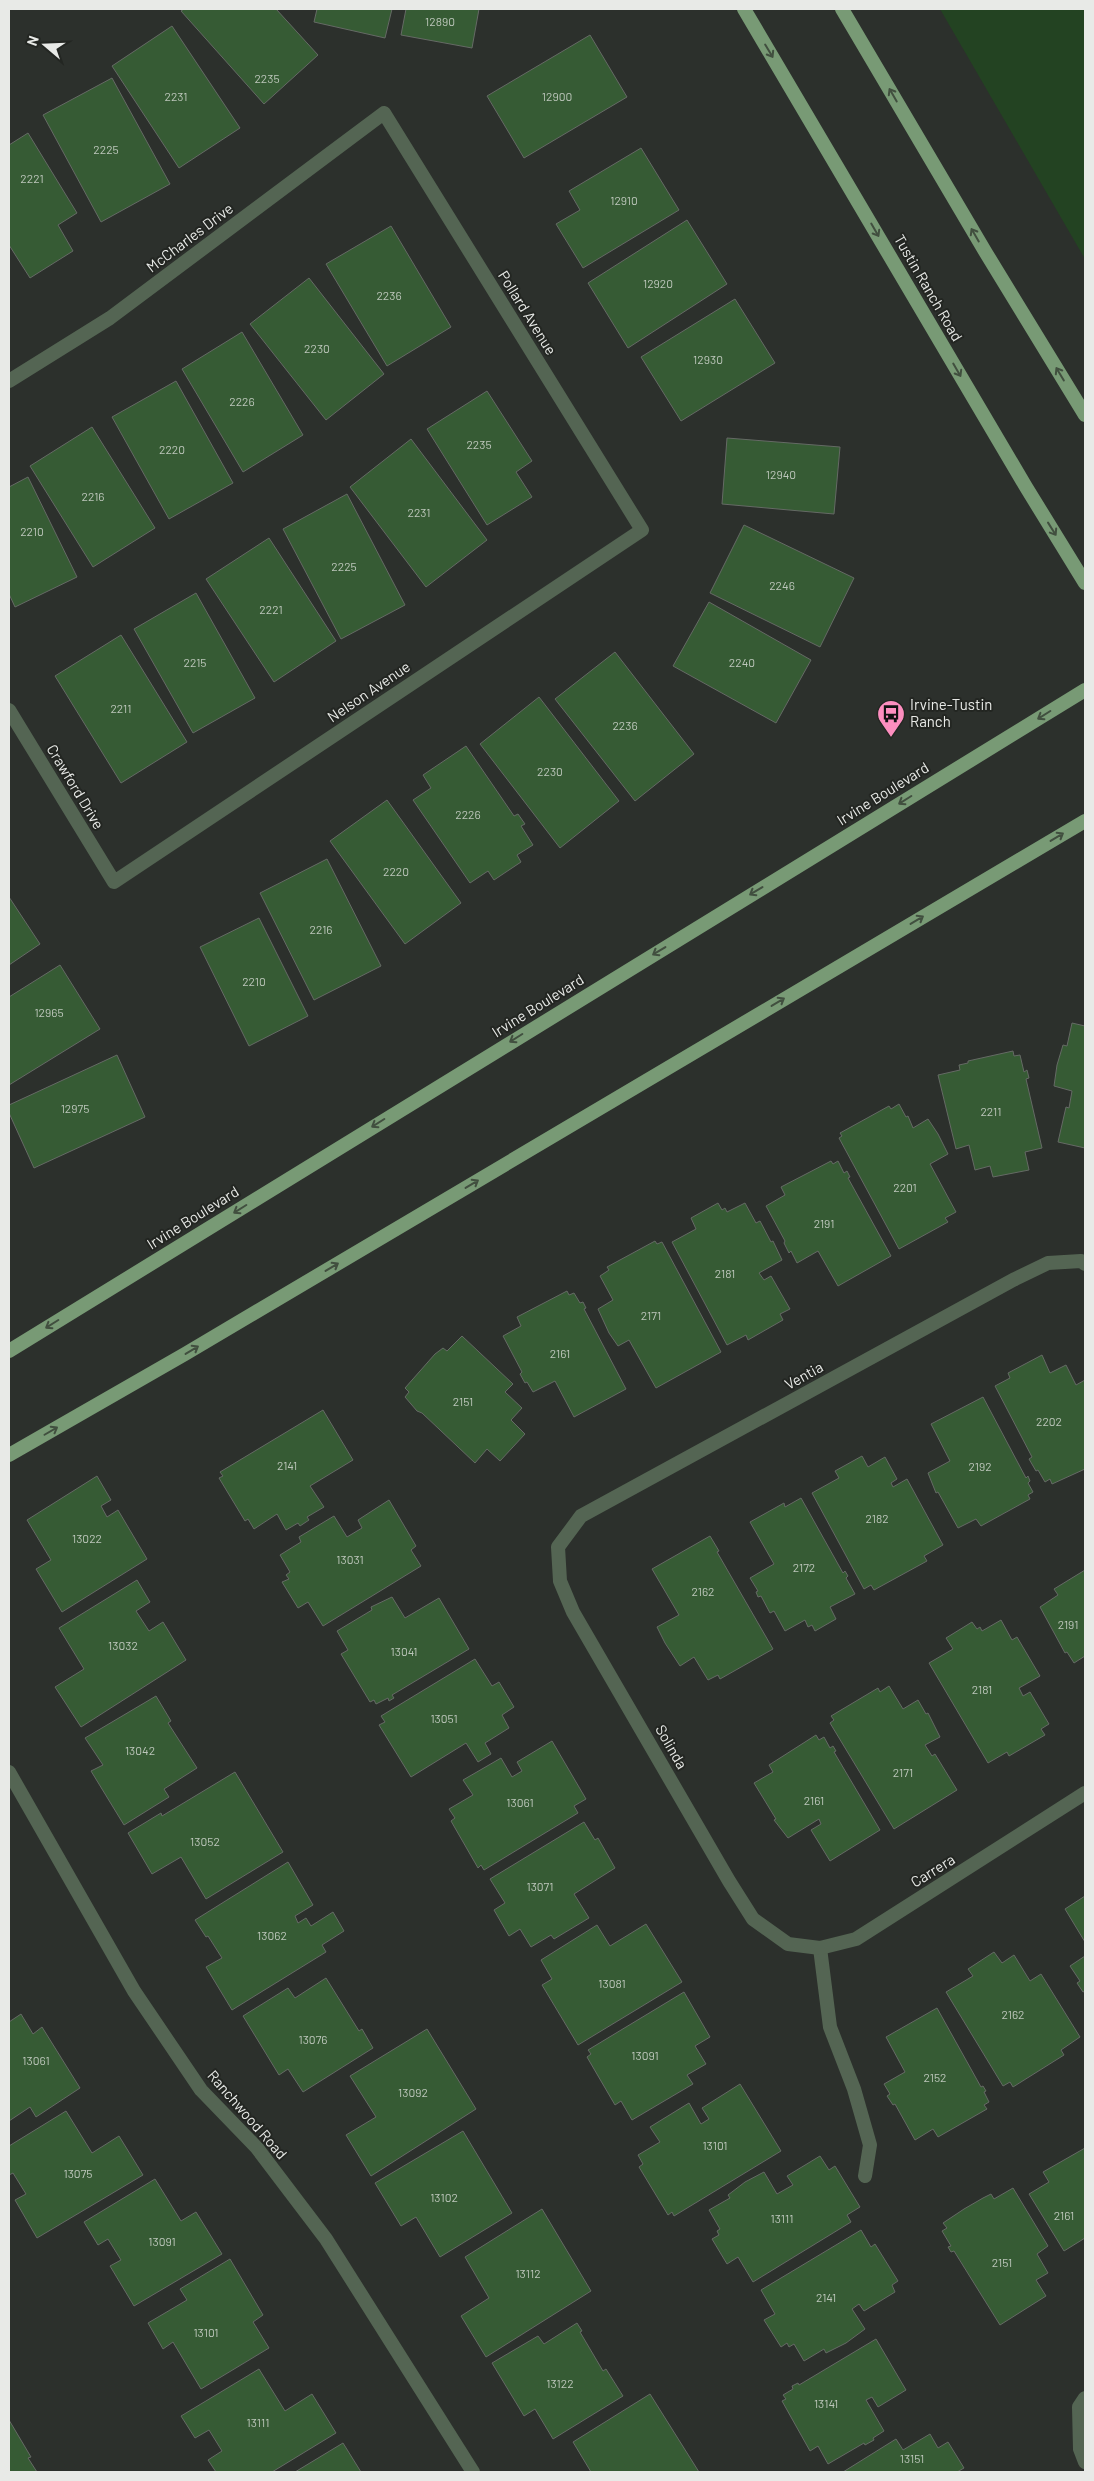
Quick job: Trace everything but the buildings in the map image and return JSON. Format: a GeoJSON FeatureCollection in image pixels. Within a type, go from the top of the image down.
{"type":"FeatureCollection","features":[{"type":"Feature","properties":{"kind":"main road","name":"Tustin Ranch Road"},"geometry":{"type":"LineString","coordinates":[[744,9],[1026,487],[1085,583]]}},
{"type":"Feature","properties":{"kind":"main road"},"geometry":{"type":"LineString","coordinates":[[842,9],[986,253],[1085,415]]}},
{"type":"Feature","properties":{"kind":"main road","name":"Irvine Boulevard"},"geometry":{"type":"LineString","coordinates":[[9,1351],[1085,690]]}},
{"type":"Feature","properties":{"kind":"main road"},"geometry":{"type":"LineString","coordinates":[[9,1455],[185,1354],[1085,821]]}},
{"type":"Feature","properties":{"kind":"street","name":"McCharles Drive"},"geometry":{"type":"LineString","coordinates":[[9,381],[110,318],[384,114]]}},
{"type":"Feature","properties":{"kind":"street","name":"Pollard Avenue"},"geometry":{"type":"LineString","coordinates":[[384,114],[642,530]]}},
{"type":"Feature","properties":{"kind":"street","name":"Nelson Avenue"},"geometry":{"type":"LineString","coordinates":[[114,882],[642,530]]}},
{"type":"Feature","properties":{"kind":"street","name":"Crawford Drive"},"geometry":{"type":"LineString","coordinates":[[9,710],[114,882]]}},
{"type":"Feature","properties":{"kind":"street","name":"Ventia"},"geometry":{"type":"LineString","coordinates":[[558,1548],[581,1516],[1014,1278],[1048,1263],[1083,1263]]}},
{"type":"Feature","properties":{"kind":"street","name":"Solinda"},"geometry":{"type":"LineString","coordinates":[[558,1548],[560,1581],[574,1612],[719,1864],[753,1919],[788,1944]]}},
{"type":"Feature","properties":{"kind":"street","name":"Ranchwood Road"},"geometry":{"type":"LineString","coordinates":[[9,1772],[134,1991],[201,2090],[257,2148],[326,2239],[473,2472]]}},
{"type":"Feature","properties":{"kind":"street","name":"Carrera"},"geometry":{"type":"LineString","coordinates":[[788,1944],[820,1948],[856,1939],[1085,1794]]}},
{"type":"Feature","properties":{"kind":"street"},"geometry":{"type":"LineString","coordinates":[[820,1948],[830,2027],[854,2089],[870,2145],[865,2176]]}},
{"type":"Feature","properties":{"kind":"street"},"geometry":{"type":"LineString","coordinates":[[1082,2402],[1080,2449],[1085,2462]]}},
{"type":"Feature","properties":{"kind":"green space"},"geometry":{"type":"Polygon","coordinates":[[[940,9],[1085,9],[1085,259],[940,9]]]}},
{"type":"Feature","properties":{"kind":"place","name":"Irvine-Tustin Ranch"},"geometry":{"type":"Point","coordinates":[891,738]}}]}
